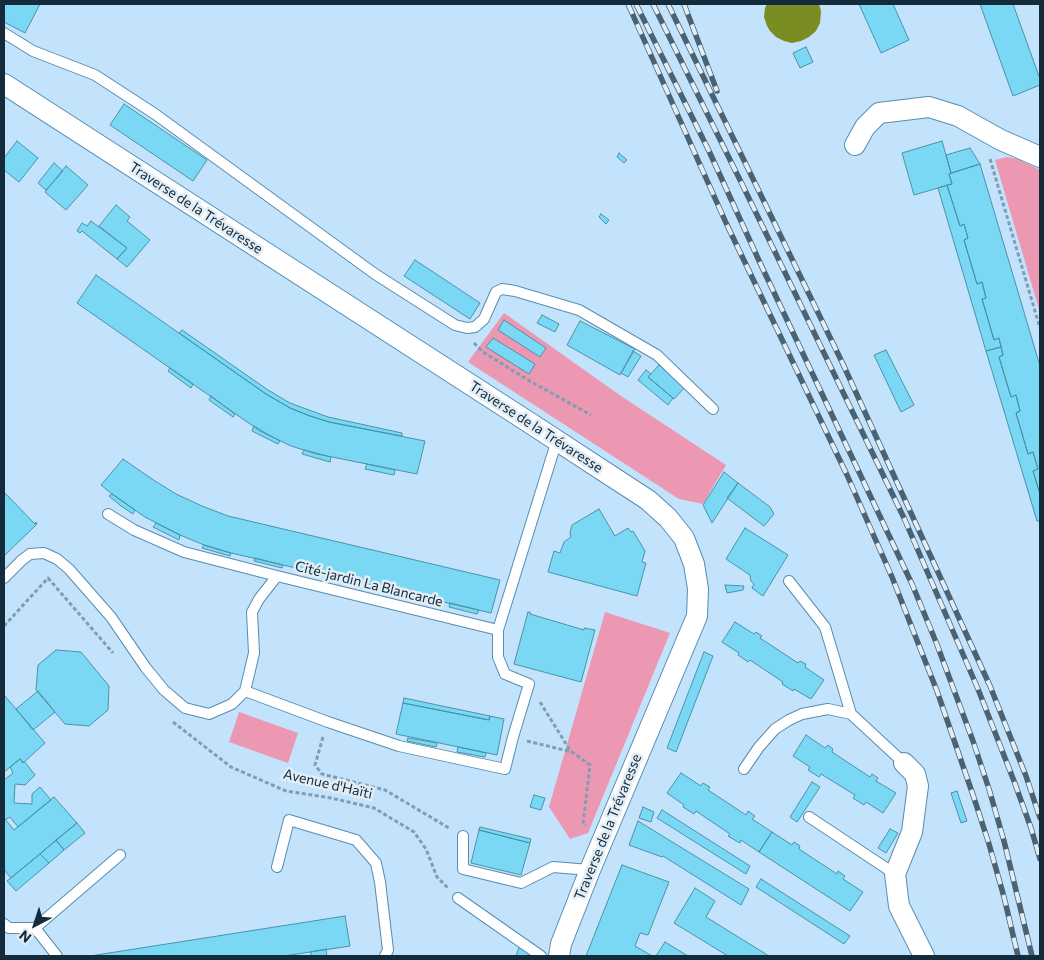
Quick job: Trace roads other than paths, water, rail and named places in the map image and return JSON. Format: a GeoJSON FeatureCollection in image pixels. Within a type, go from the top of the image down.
{"type":"FeatureCollection","features":[{"type":"Feature","properties":{"kind":"street","name":"Traverse de la Trévaresse"},"geometry":{"type":"LineString","coordinates":[[4,84],[648,500],[668,518],[684,538],[694,564],[698,589],[697,616],[605,833],[561,944],[559,956]]}},
{"type":"Feature","properties":{"kind":"street"},"geometry":{"type":"LineString","coordinates":[[855,145],[865,127],[880,113],[929,107],[958,116],[1000,140],[1040,157]]}},
{"type":"Feature","properties":{"kind":"street"},"geometry":{"type":"LineString","coordinates":[[904,763],[915,774],[918,786],[912,832],[895,874],[899,906],[924,956]]}},
{"type":"Feature","properties":{"kind":"lane"},"geometry":{"type":"LineString","coordinates":[[4,33],[33,51],[95,75],[155,114],[375,274],[455,325],[467,328],[475,327],[484,319],[496,292],[502,289],[579,310],[658,355],[713,409]]}},
{"type":"Feature","properties":{"kind":"lane"},"geometry":{"type":"LineString","coordinates":[[4,578],[30,554],[44,553],[57,559],[111,617],[146,668],[164,690],[185,708],[209,714],[232,704],[245,691],[399,746],[505,769],[529,684],[505,674],[498,656],[498,630],[557,440]]}},
{"type":"Feature","properties":{"kind":"lane"},"geometry":{"type":"LineString","coordinates":[[108,514],[134,530],[184,552],[277,576]]}},
{"type":"Feature","properties":{"kind":"lane","name":"Cité-jardin La Blancarde"},"geometry":{"type":"LineString","coordinates":[[245,691],[254,653],[252,612],[259,599],[277,576],[498,630]]}},
{"type":"Feature","properties":{"kind":"lane"},"geometry":{"type":"LineString","coordinates":[[789,581],[825,627],[851,714]]}},
{"type":"Feature","properties":{"kind":"lane"},"geometry":{"type":"LineString","coordinates":[[744,769],[769,735],[789,720],[802,714],[828,709],[851,714],[904,763]]}},
{"type":"Feature","properties":{"kind":"lane"},"geometry":{"type":"LineString","coordinates":[[809,817],[895,874]]}},
{"type":"Feature","properties":{"kind":"lane"},"geometry":{"type":"LineString","coordinates":[[278,867],[289,820],[356,840],[376,863],[388,950],[385,956]]}},
{"type":"Feature","properties":{"kind":"lane"},"geometry":{"type":"LineString","coordinates":[[463,836],[463,869],[521,883],[552,867],[590,870]]}},
{"type":"Feature","properties":{"kind":"lane"},"geometry":{"type":"LineString","coordinates":[[4,924],[9,928],[34,928],[120,854]]}},
{"type":"Feature","properties":{"kind":"lane"},"geometry":{"type":"LineString","coordinates":[[458,898],[541,956]]}},
{"type":"Feature","properties":{"kind":"lane"},"geometry":{"type":"LineString","coordinates":[[34,928],[57,956]]}},
{"type":"Feature","properties":{"kind":"railway"},"geometry":{"type":"LineString","coordinates":[[628,4],[727,225],[847,475],[892,577],[937,691],[973,795],[1004,897],[1018,956]]}},
{"type":"Feature","properties":{"kind":"railway"},"geometry":{"type":"LineString","coordinates":[[636,4],[709,151],[912,584],[936,642],[989,789],[1004,841],[1032,956]]}},
{"type":"Feature","properties":{"kind":"railway"},"geometry":{"type":"LineString","coordinates":[[653,4],[904,518],[978,689],[1014,781],[1040,859]]}},
{"type":"Feature","properties":{"kind":"railway"},"geometry":{"type":"LineString","coordinates":[[668,4],[842,362],[990,686],[1026,776],[1040,818]]}},
{"type":"Feature","properties":{"kind":"railway"},"geometry":{"type":"LineString","coordinates":[[684,4],[717,91]]}}]}
